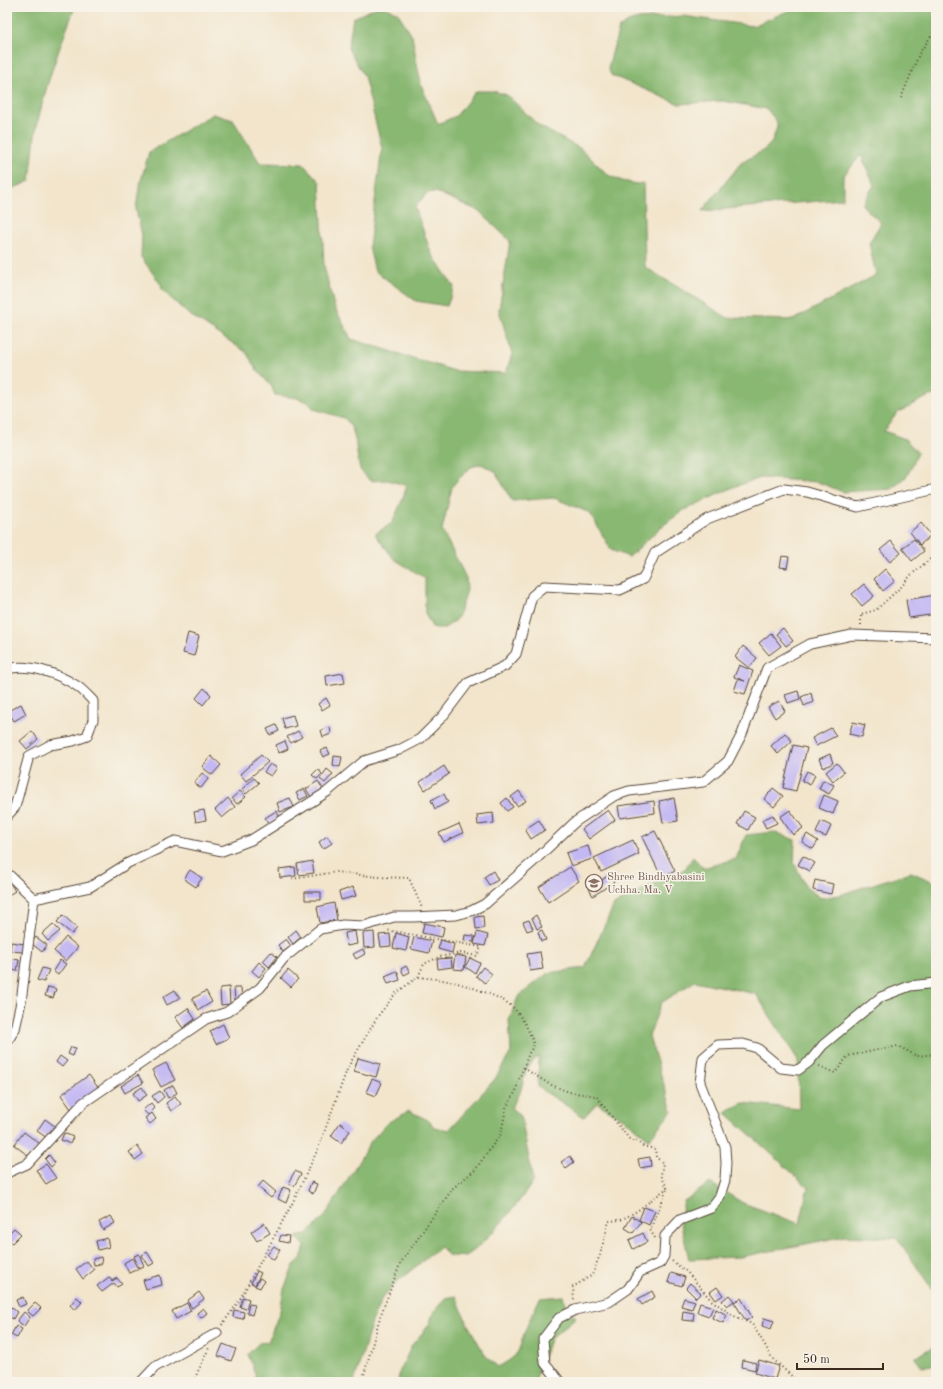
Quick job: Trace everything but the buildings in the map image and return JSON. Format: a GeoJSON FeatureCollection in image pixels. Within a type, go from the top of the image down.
{"type":"FeatureCollection","features":[{"type":"Feature","properties":{"kind":"street"},"geometry":{"type":"LineString","coordinates":[[34,899],[90,887],[128,863],[175,841],[222,851],[251,840],[327,792],[364,761],[399,750],[420,739],[443,716],[468,683],[505,666],[516,654],[532,596],[544,586],[620,590],[643,579],[655,553],[707,519],[784,489],[807,492],[858,507],[936,489]]}},
{"type":"Feature","properties":{"kind":"street"},"geometry":{"type":"LineString","coordinates":[[7,1173],[27,1164],[83,1103],[206,1019],[227,1012],[260,988],[284,958],[320,929],[343,925],[364,926],[394,917],[456,915],[471,911],[485,904],[534,861],[575,822],[614,796],[629,791],[703,782],[728,761],[742,734],[767,668],[810,644],[852,635],[936,638]]}},
{"type":"Feature","properties":{"kind":"street"},"geometry":{"type":"LineString","coordinates":[[7,669],[17,666],[47,671],[77,686],[93,701],[94,720],[87,736],[73,741],[50,745],[30,756],[15,807],[7,816]]}},
{"type":"Feature","properties":{"kind":"street"},"geometry":{"type":"LineString","coordinates":[[7,873],[34,899]]}},
{"type":"Feature","properties":{"kind":"street"},"geometry":{"type":"LineString","coordinates":[[7,1042],[15,1029],[21,1002],[34,899]]}},
{"type":"Feature","properties":{"kind":"street"},"geometry":{"type":"LineString","coordinates":[[560,1382],[545,1363],[543,1339],[559,1318],[575,1310],[609,1302],[628,1289],[640,1272],[660,1263],[664,1256],[665,1236],[680,1220],[711,1208],[720,1196],[725,1180],[725,1147],[700,1083],[703,1058],[718,1045],[743,1044],[757,1048],[781,1068],[798,1070],[809,1062],[823,1045],[881,997],[910,986],[936,982]]}},
{"type":"Feature","properties":{"kind":"street"},"geometry":{"type":"LineString","coordinates":[[141,1382],[155,1367],[217,1333]]}},
{"type":"Feature","properties":{"kind":"path"},"geometry":{"type":"LineString","coordinates":[[901,98],[920,52],[936,29]]}},
{"type":"Feature","properties":{"kind":"path"},"geometry":{"type":"LineString","coordinates":[[852,635],[859,630],[861,626],[861,614],[876,610],[901,587],[911,575],[936,554]]}},
{"type":"Feature","properties":{"kind":"path"},"geometry":{"type":"LineString","coordinates":[[292,879],[336,872],[378,877],[409,878],[426,916]]}},
{"type":"Feature","properties":{"kind":"path"},"geometry":{"type":"LineString","coordinates":[[193,1382],[217,1333],[239,1301],[293,1202],[318,1149],[348,1067],[378,1016],[396,993],[418,977],[424,964],[439,957],[461,953],[477,956],[481,947],[364,926]]}},
{"type":"Feature","properties":{"kind":"path"},"geometry":{"type":"LineString","coordinates":[[362,1382],[380,1317],[400,1264],[453,1188],[475,1170],[501,1134],[506,1108],[516,1091],[529,1053],[534,1045],[530,1032],[507,1002],[450,981],[418,977]]}},
{"type":"Feature","properties":{"kind":"path"},"geometry":{"type":"LineString","coordinates":[[809,1062],[834,1073],[848,1056],[881,1049],[898,1046],[917,1056],[936,1054]]}},
{"type":"Feature","properties":{"kind":"path"},"geometry":{"type":"LineString","coordinates":[[524,1068],[549,1084],[569,1092],[596,1096],[630,1140],[636,1141],[643,1146],[655,1149],[656,1157],[663,1163],[661,1175],[667,1188],[650,1230],[656,1239]]}},
{"type":"Feature","properties":{"kind":"path"},"geometry":{"type":"LineString","coordinates":[[575,1310],[573,1287],[592,1275],[600,1255],[609,1221],[621,1220],[637,1211],[667,1188]]}},
{"type":"Feature","properties":{"kind":"path"},"geometry":{"type":"LineString","coordinates":[[664,1256],[687,1272],[711,1300],[734,1316],[752,1324],[772,1358],[798,1382]]}},
{"type":"Feature","properties":{"kind":"green space"},"geometry":{"type":"Polygon","coordinates":[[[7,7],[75,7],[57,54],[42,103],[35,136],[30,181],[7,191],[7,7]]]}},
{"type":"Feature","properties":{"kind":"green space"},"geometry":{"type":"Polygon","coordinates":[[[377,7],[385,7],[398,13],[412,36],[421,85],[438,124],[456,116],[476,91],[493,91],[507,95],[539,126],[581,149],[608,175],[622,181],[637,184],[643,183],[645,267],[728,318],[793,320],[876,275],[869,243],[881,223],[862,205],[874,185],[861,155],[843,176],[843,199],[702,211],[741,163],[764,150],[772,142],[777,127],[777,122],[767,109],[723,101],[679,104],[611,75],[608,68],[619,28],[628,22],[639,19],[683,16],[753,26],[788,11],[793,7],[936,7],[936,395],[929,396],[897,413],[884,431],[905,439],[918,453],[907,476],[892,489],[843,492],[818,482],[761,478],[736,486],[684,510],[661,527],[629,557],[611,550],[590,513],[554,498],[512,501],[495,471],[481,464],[471,467],[452,487],[442,530],[466,578],[467,590],[459,615],[455,621],[443,629],[432,627],[425,613],[425,578],[394,559],[375,534],[392,523],[407,486],[388,480],[370,481],[360,469],[354,434],[349,423],[344,418],[314,409],[308,402],[297,398],[275,395],[272,387],[257,370],[246,352],[187,313],[161,289],[162,286],[141,257],[142,235],[136,210],[139,188],[149,152],[213,114],[233,120],[260,163],[303,164],[320,182],[324,266],[334,306],[351,339],[455,371],[506,373],[512,354],[499,310],[510,241],[479,211],[436,192],[427,193],[415,207],[431,253],[454,287],[447,306],[416,301],[375,271],[369,247],[382,148],[364,76],[348,48],[353,18],[377,7]]]}},
{"type":"Feature","properties":{"kind":"green space"},"geometry":{"type":"Polygon","coordinates":[[[775,832],[795,840],[794,863],[807,888],[821,898],[839,895],[911,872],[936,883],[936,1290],[932,1289],[897,1238],[846,1236],[740,1257],[689,1259],[680,1220],[684,1201],[710,1183],[743,1203],[800,1224],[808,1187],[725,1112],[743,1103],[799,1109],[798,1060],[756,994],[695,981],[661,1003],[649,1036],[672,1111],[649,1139],[625,1120],[597,1103],[584,1117],[538,1087],[539,1056],[527,1067],[520,1093],[511,1108],[521,1116],[533,1181],[501,1223],[480,1245],[465,1256],[449,1256],[440,1247],[398,1281],[382,1298],[373,1319],[354,1382],[253,1382],[256,1376],[248,1354],[259,1343],[268,1342],[280,1311],[284,1289],[294,1265],[301,1259],[305,1246],[296,1237],[307,1234],[326,1215],[371,1141],[387,1123],[409,1111],[428,1120],[434,1127],[449,1130],[495,1079],[511,1052],[509,1020],[518,997],[548,973],[585,968],[614,905],[685,869],[693,857],[703,868],[736,859],[746,835],[775,832]]]}},
{"type":"Feature","properties":{"kind":"green space"},"geometry":{"type":"Polygon","coordinates":[[[456,1296],[467,1323],[485,1355],[498,1367],[516,1354],[540,1298],[563,1296],[566,1308],[576,1317],[551,1338],[535,1382],[398,1382],[399,1373],[412,1345],[429,1325],[433,1313],[445,1298],[456,1296]]]}},
{"type":"Feature","properties":{"kind":"green space"},"geometry":{"type":"Polygon","coordinates":[[[936,1347],[936,1364],[922,1367],[915,1358],[925,1351],[936,1347]]]}},
{"type":"Feature","properties":{"kind":"place","name":"Shree Bindhyabasini Uchha. Ma. V"},"geometry":{"type":"Point","coordinates":[594,883]}}]}
